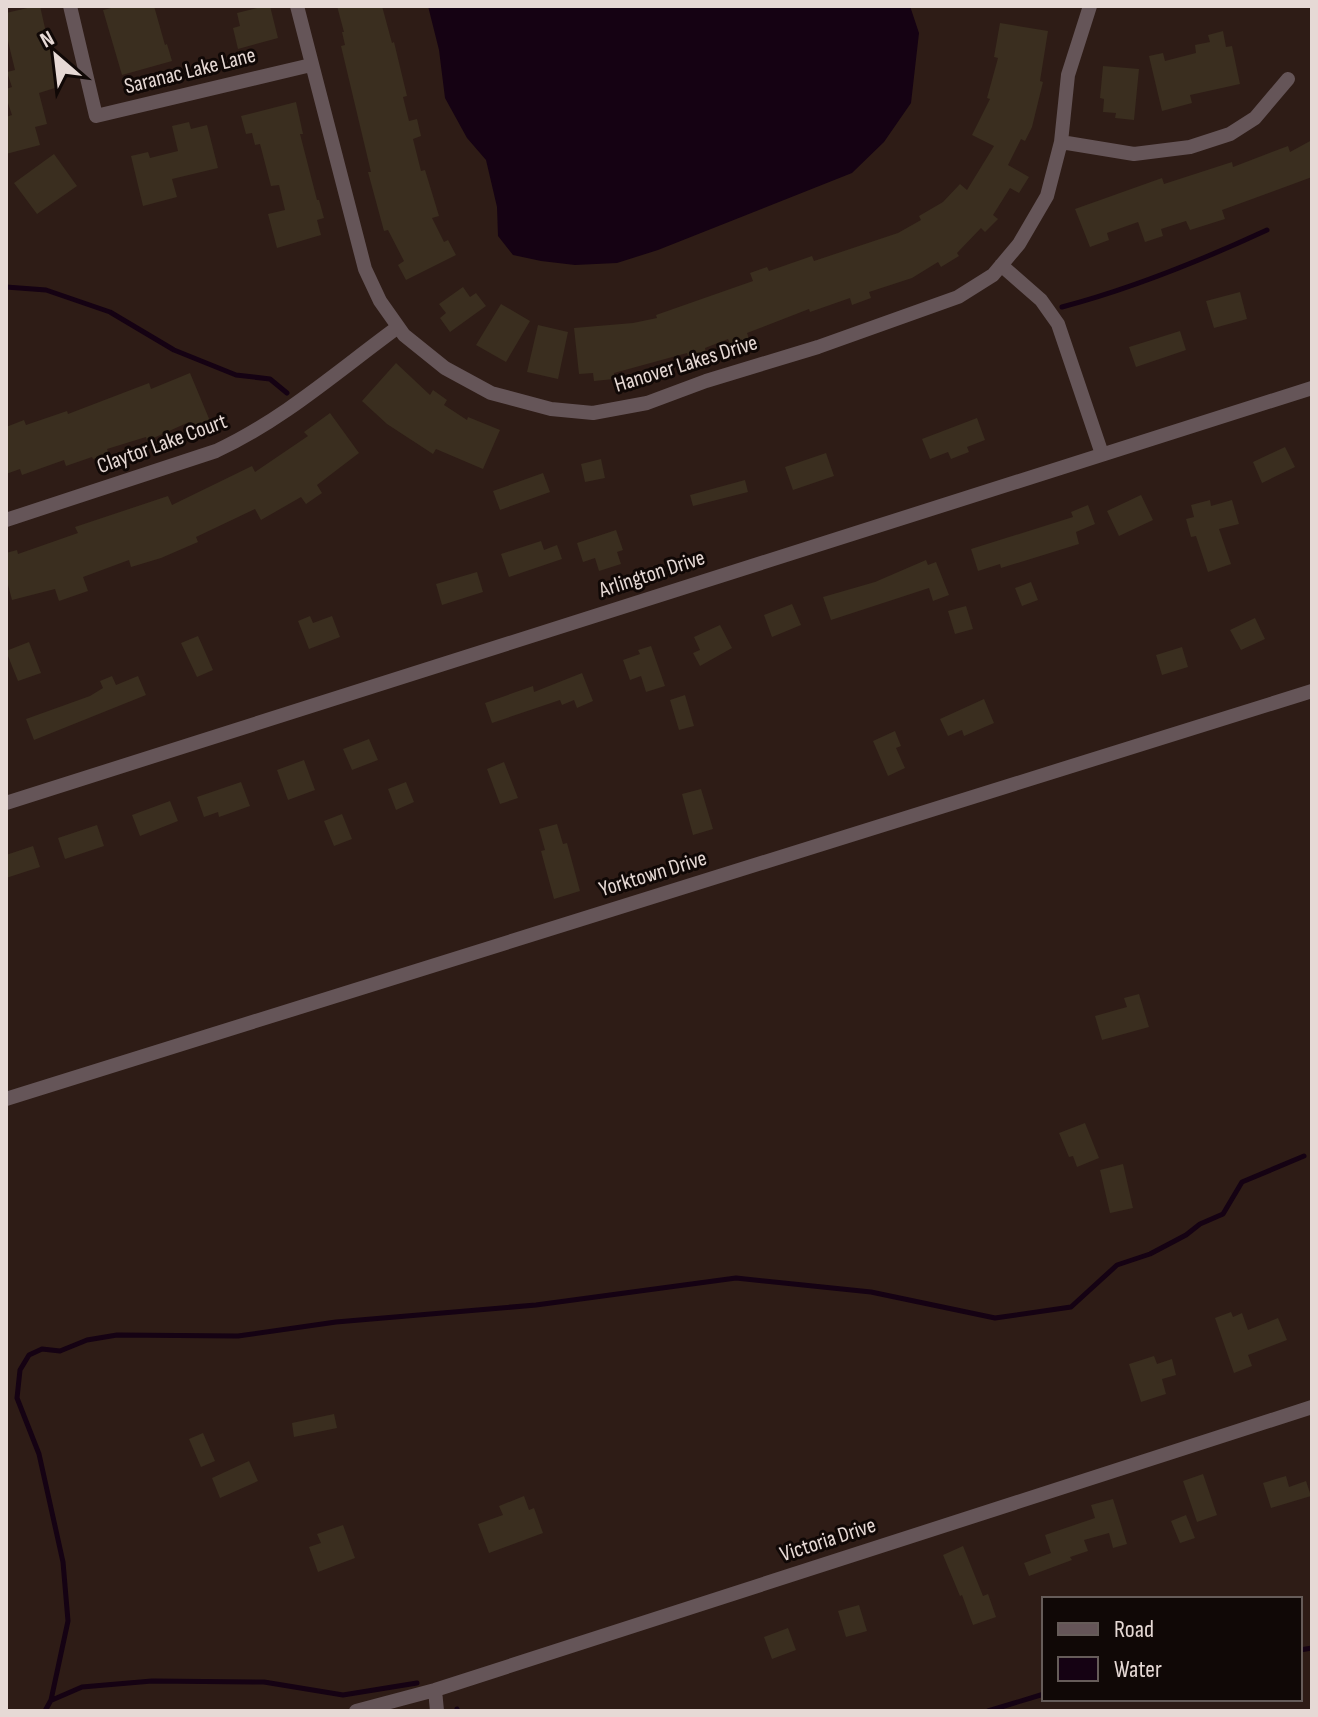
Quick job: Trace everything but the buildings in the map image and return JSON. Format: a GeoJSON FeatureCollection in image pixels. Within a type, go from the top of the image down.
{"type":"FeatureCollection","features":[{"type":"Feature","properties":{"kind":"street","name":"Saranac Lake Lane"},"geometry":{"type":"LineString","coordinates":[[70,6],[96,116],[311,65]]}},
{"type":"Feature","properties":{"kind":"street","name":"Hanover Lakes Drive"},"geometry":{"type":"LineString","coordinates":[[297,6],[365,269],[380,301],[398,327],[445,368],[491,393],[551,409],[593,413],[647,403],[706,381],[818,347],[958,297],[993,275],[1019,244],[1047,196],[1061,142],[1068,75],[1090,6]]}},
{"type":"Feature","properties":{"kind":"street"},"geometry":{"type":"LineString","coordinates":[[1061,142],[1134,154],[1190,147],[1230,134],[1255,118],[1288,79]]}},
{"type":"Feature","properties":{"kind":"street"},"geometry":{"type":"LineString","coordinates":[[1001,265],[1041,300],[1058,324],[1102,454]]}},
{"type":"Feature","properties":{"kind":"street","name":"Claytor Lake Court"},"geometry":{"type":"LineString","coordinates":[[6,520],[216,451],[244,438],[398,327]]}},
{"type":"Feature","properties":{"kind":"street","name":"Arlington Drive"},"geometry":{"type":"LineString","coordinates":[[6,803],[1312,388]]}},
{"type":"Feature","properties":{"kind":"street","name":"Yorktown Drive"},"geometry":{"type":"LineString","coordinates":[[6,1099],[1312,691]]}},
{"type":"Feature","properties":{"kind":"street","name":"Victoria Drive"},"geometry":{"type":"LineString","coordinates":[[356,1711],[435,1690],[1312,1407]]}},
{"type":"Feature","properties":{"kind":"street"},"geometry":{"type":"LineString","coordinates":[[435,1690],[437,1711]]}},
{"type":"Feature","properties":{"kind":"water"},"geometry":{"type":"Polygon","coordinates":[[[428,6],[910,6],[919,33],[911,103],[884,142],[852,173],[658,250],[617,263],[575,265],[541,261],[513,255],[498,236],[497,207],[486,160],[467,138],[445,98],[439,50],[428,6]]]}},
{"type":"Feature","properties":{"kind":"waterway"},"geometry":{"type":"LineString","coordinates":[[1062,307],[1166,273],[1267,230]]}},
{"type":"Feature","properties":{"kind":"waterway"},"geometry":{"type":"LineString","coordinates":[[6,287],[46,290],[110,312],[174,350],[236,375],[270,379],[287,393]]}},
{"type":"Feature","properties":{"kind":"waterway"},"geometry":{"type":"LineString","coordinates":[[45,1711],[51,1700],[68,1621],[63,1562],[39,1454],[17,1398],[20,1370],[29,1355],[42,1349],[60,1351],[87,1340],[117,1335],[238,1336],[336,1322],[536,1305],[736,1278],[871,1292],[995,1318],[1071,1307],[1117,1265],[1150,1254],[1223,1214],[1242,1182],[1304,1156]]}},
{"type":"Feature","properties":{"kind":"waterway"},"geometry":{"type":"LineString","coordinates":[[1302,1650],[1312,1648]]}},
{"type":"Feature","properties":{"kind":"waterway"},"geometry":{"type":"LineString","coordinates":[[52,1700],[82,1687],[152,1681],[264,1682],[343,1695],[417,1683]]}},
{"type":"Feature","properties":{"kind":"waterway"},"geometry":{"type":"LineString","coordinates":[[988,1711],[1042,1695]]}}]}
